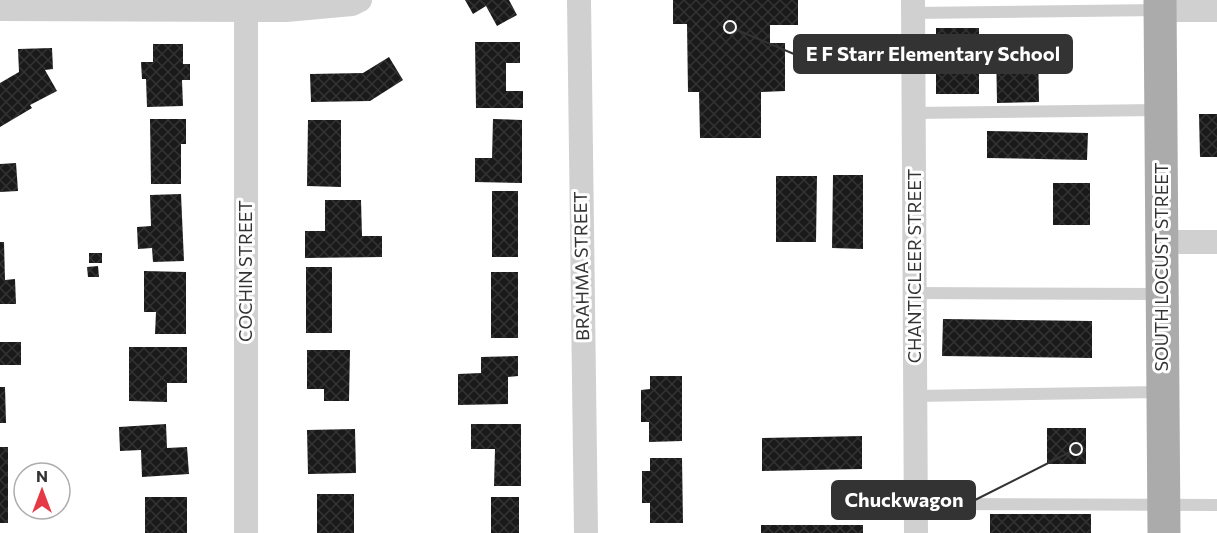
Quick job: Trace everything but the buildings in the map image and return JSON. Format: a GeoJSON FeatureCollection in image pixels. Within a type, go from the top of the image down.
{"type":"FeatureCollection","features":[{"type":"Feature","properties":{"kind":"main road","name":"SOUTH LOCUST STREET"},"geometry":{"type":"LineString","coordinates":[[1160,5],[1164,520]]}},
{"type":"Feature","properties":{"kind":"street"},"geometry":{"type":"LineString","coordinates":[[0,9],[286,10],[329,3],[352,4],[360,0]]}},
{"type":"Feature","properties":{"kind":"street","name":"BRAHMA STREET"},"geometry":{"type":"LineString","coordinates":[[579,0],[586,533]]}},
{"type":"Feature","properties":{"kind":"street"},"geometry":{"type":"LineString","coordinates":[[1160,5],[1217,10]]}},
{"type":"Feature","properties":{"kind":"street","name":"CHANTICLEER STREET"},"geometry":{"type":"LineString","coordinates":[[913,7],[916,533]]}},
{"type":"Feature","properties":{"kind":"street","name":"COCHIN STREET"},"geometry":{"type":"LineString","coordinates":[[246,9],[246,533]]}},
{"type":"Feature","properties":{"kind":"street"},"geometry":{"type":"LineString","coordinates":[[1162,242],[1217,242]]}},
{"type":"Feature","properties":{"kind":"lane"},"geometry":{"type":"LineString","coordinates":[[999,13],[1000,0]]}},
{"type":"Feature","properties":{"kind":"lane"},"geometry":{"type":"LineString","coordinates":[[913,7],[999,13],[1160,5]]}},
{"type":"Feature","properties":{"kind":"lane"},"geometry":{"type":"LineString","coordinates":[[914,113],[1161,110]]}},
{"type":"Feature","properties":{"kind":"lane"},"geometry":{"type":"LineString","coordinates":[[915,293],[1162,294]]}},
{"type":"Feature","properties":{"kind":"lane"},"geometry":{"type":"LineString","coordinates":[[915,396],[1162,392]]}},
{"type":"Feature","properties":{"kind":"lane"},"geometry":{"type":"LineString","coordinates":[[916,504],[1164,520],[1217,505]]}},
{"type":"Feature","properties":{"kind":"place","name":"E F Starr Elementary School"},"geometry":{"type":"Point","coordinates":[730,27]}},
{"type":"Feature","properties":{"kind":"place","name":"Chuckwagon"},"geometry":{"type":"Point","coordinates":[1076,449]}}]}
